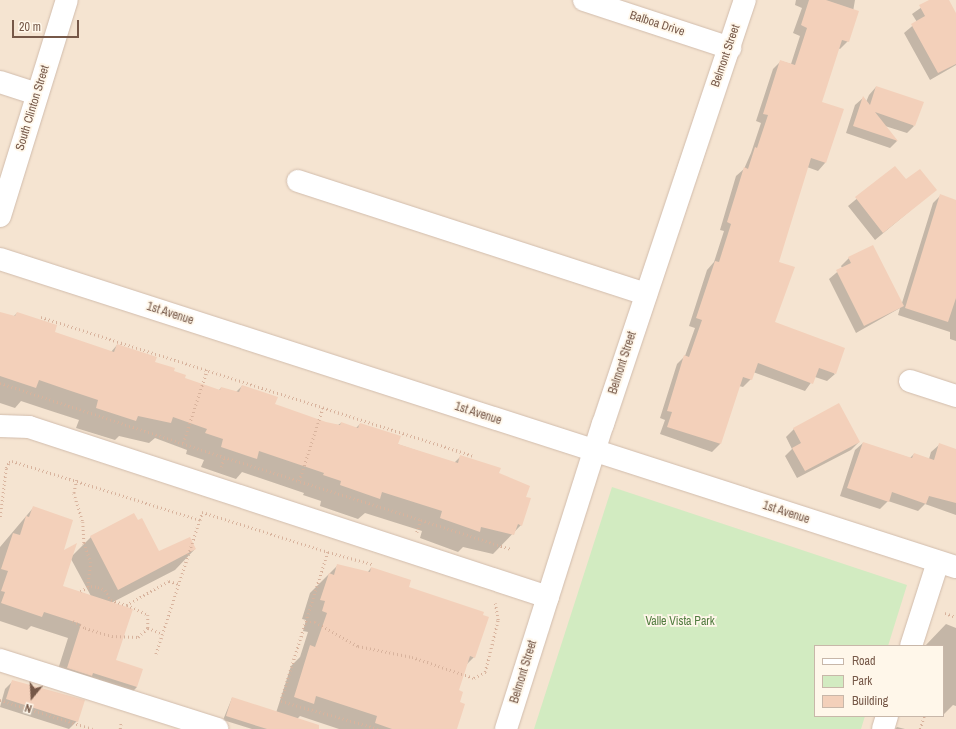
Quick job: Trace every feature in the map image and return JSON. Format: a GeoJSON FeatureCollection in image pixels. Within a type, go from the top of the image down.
{"type":"FeatureCollection","features":[{"type":"Feature","properties":{"kind":"street","name":"South Clinton Street"},"geometry":{"type":"LineString","coordinates":[[0,216],[67,0]]}},
{"type":"Feature","properties":{"kind":"street","name":"Balboa Drive"},"geometry":{"type":"LineString","coordinates":[[584,0],[730,48]]}},
{"type":"Feature","properties":{"kind":"street","name":"Belmont Street"},"geometry":{"type":"LineString","coordinates":[[506,729],[594,452],[745,0]]}},
{"type":"Feature","properties":{"kind":"street"},"geometry":{"type":"LineString","coordinates":[[0,82],[37,94]]}},
{"type":"Feature","properties":{"kind":"street"},"geometry":{"type":"LineString","coordinates":[[298,181],[646,294]]}},
{"type":"Feature","properties":{"kind":"street","name":"1st Avenue"},"geometry":{"type":"LineString","coordinates":[[0,259],[594,452],[947,564]]}},
{"type":"Feature","properties":{"kind":"street"},"geometry":{"type":"LineString","coordinates":[[910,381],[956,396]]}},
{"type":"Feature","properties":{"kind":"street"},"geometry":{"type":"LineString","coordinates":[[0,426],[29,427],[548,597]]}},
{"type":"Feature","properties":{"kind":"street"},"geometry":{"type":"LineString","coordinates":[[910,645],[947,564]]}},
{"type":"Feature","properties":{"kind":"street"},"geometry":{"type":"LineString","coordinates":[[0,660],[217,729]]}},
{"type":"Feature","properties":{"kind":"street"},"geometry":{"type":"LineString","coordinates":[[883,729],[887,717]]}},
{"type":"Feature","properties":{"kind":"path"},"geometry":{"type":"LineString","coordinates":[[41,317],[472,455]]}},
{"type":"Feature","properties":{"kind":"path"},"geometry":{"type":"LineString","coordinates":[[183,443],[207,370]]}},
{"type":"Feature","properties":{"kind":"path"},"geometry":{"type":"LineString","coordinates":[[0,384],[224,457]]}},
{"type":"Feature","properties":{"kind":"path"},"geometry":{"type":"LineString","coordinates":[[299,481],[323,407]]}},
{"type":"Feature","properties":{"kind":"path"},"geometry":{"type":"LineString","coordinates":[[0,517],[9,462],[20,462],[200,520]]}},
{"type":"Feature","properties":{"kind":"path"},"geometry":{"type":"LineString","coordinates":[[77,480],[74,493],[83,522],[84,543],[91,562],[88,588]]}},
{"type":"Feature","properties":{"kind":"path"},"geometry":{"type":"LineString","coordinates":[[156,655],[202,512],[328,552],[374,564]]}},
{"type":"Feature","properties":{"kind":"path"},"geometry":{"type":"LineString","coordinates":[[422,520],[511,549]]}},
{"type":"Feature","properties":{"kind":"path"},"geometry":{"type":"LineString","coordinates":[[328,552],[281,701],[379,729]]}},
{"type":"Feature","properties":{"kind":"path"},"geometry":{"type":"LineString","coordinates":[[126,605],[169,581],[179,584]]}},
{"type":"Feature","properties":{"kind":"path"},"geometry":{"type":"LineString","coordinates":[[80,592],[88,588],[105,590],[111,600],[148,615],[148,628]]}},
{"type":"Feature","properties":{"kind":"path"},"geometry":{"type":"LineString","coordinates":[[306,622],[315,622],[358,646],[412,657],[474,678],[485,672],[498,620],[494,597]]}},
{"type":"Feature","properties":{"kind":"path"},"geometry":{"type":"LineString","coordinates":[[72,621],[85,628],[112,636],[138,636],[148,628]]}},
{"type":"Feature","properties":{"kind":"path"},"geometry":{"type":"LineString","coordinates":[[148,628],[163,634]]}},
{"type":"Feature","properties":{"kind":"path"},"geometry":{"type":"LineString","coordinates":[[0,700],[93,729]]}},
{"type":"Feature","properties":{"kind":"path"},"geometry":{"type":"LineString","coordinates":[[921,729],[924,717]]}},
{"type":"Feature","properties":{"kind":"shaded area"},"geometry":{"type":"Polygon","coordinates":[[[0,0],[956,0],[956,729],[0,729],[0,0]]]}},
{"type":"Feature","properties":{"kind":"green space","name":"Valle Vista Park"},"geometry":{"type":"Polygon","coordinates":[[[612,487],[907,585],[888,645],[814,645],[814,717],[865,717],[861,729],[534,729],[612,487]]]}},
{"type":"Feature","properties":{"kind":"building"},"geometry":{"type":"Polygon","coordinates":[[[809,0],[826,0],[859,11],[849,42],[842,40],[822,102],[844,109],[826,163],[811,158],[779,262],[795,267],[775,322],[845,348],[836,374],[819,368],[813,384],[758,363],[752,380],[743,377],[721,444],[667,427],[672,412],[667,411],[684,355],[689,357],[702,320],[696,318],[715,261],[719,262],[731,224],[727,222],[744,167],[748,169],[768,115],[763,114],[780,60],[795,65],[807,28],[801,25],[809,0]]]}},
{"type":"Feature","properties":{"kind":"building"},"geometry":{"type":"Polygon","coordinates":[[[929,0],[949,0],[956,13],[956,64],[938,73],[911,24],[925,16],[919,5],[929,0]]]}},
{"type":"Feature","properties":{"kind":"building"},"geometry":{"type":"Polygon","coordinates":[[[876,86],[924,102],[915,126],[875,112],[898,141],[853,126],[863,96],[870,105],[876,86]]]}},
{"type":"Feature","properties":{"kind":"building"},"geometry":{"type":"Polygon","coordinates":[[[895,166],[906,179],[920,169],[937,190],[883,233],[855,197],[895,166]]]}},
{"type":"Feature","properties":{"kind":"building"},"geometry":{"type":"Polygon","coordinates":[[[940,194],[956,200],[956,298],[948,322],[905,308],[940,194]]]}},
{"type":"Feature","properties":{"kind":"building"},"geometry":{"type":"Polygon","coordinates":[[[873,245],[904,306],[864,326],[836,270],[851,263],[848,257],[873,245]]]}},
{"type":"Feature","properties":{"kind":"building"},"geometry":{"type":"Polygon","coordinates":[[[0,312],[15,316],[17,312],[57,325],[55,332],[114,352],[117,344],[157,357],[155,362],[175,368],[174,371],[186,375],[185,378],[220,390],[221,387],[239,392],[242,385],[278,397],[275,404],[326,422],[340,425],[341,422],[358,428],[360,423],[401,436],[398,444],[458,463],[460,455],[501,468],[499,473],[530,486],[526,497],[531,498],[522,526],[518,524],[514,535],[481,527],[480,532],[440,518],[442,511],[382,492],[380,499],[340,485],[341,481],[323,475],[324,473],[259,451],[257,459],[221,447],[223,439],[205,433],[207,429],[173,417],[171,423],[138,416],[136,421],[96,408],[98,400],[39,380],[36,388],[0,376],[0,312]]]}},
{"type":"Feature","properties":{"kind":"building"},"geometry":{"type":"Polygon","coordinates":[[[839,403],[860,442],[805,471],[792,448],[801,443],[793,428],[839,403]]]}},
{"type":"Feature","properties":{"kind":"building"},"geometry":{"type":"Polygon","coordinates":[[[863,442],[912,458],[914,453],[934,460],[939,443],[956,449],[956,503],[929,496],[926,504],[892,492],[889,502],[847,488],[863,442]]]}},
{"type":"Feature","properties":{"kind":"building"},"geometry":{"type":"Polygon","coordinates":[[[33,506],[73,520],[64,550],[77,543],[63,586],[133,609],[116,660],[143,669],[137,687],[93,673],[92,676],[67,668],[81,624],[44,612],[42,617],[1,603],[5,592],[1,591],[8,571],[1,569],[13,533],[20,535],[26,516],[29,517],[33,506]]]}},
{"type":"Feature","properties":{"kind":"building"},"geometry":{"type":"Polygon","coordinates":[[[134,513],[138,520],[142,518],[159,551],[190,537],[196,549],[118,590],[90,536],[134,513]]]}},
{"type":"Feature","properties":{"kind":"building"},"geometry":{"type":"Polygon","coordinates":[[[337,564],[370,572],[371,567],[411,580],[409,587],[484,612],[483,615],[489,617],[475,658],[470,656],[459,690],[463,692],[460,702],[465,704],[457,729],[392,729],[375,723],[377,716],[316,696],[314,704],[294,697],[310,645],[315,647],[327,613],[322,611],[325,601],[320,600],[329,573],[334,575],[337,564]]]}},
{"type":"Feature","properties":{"kind":"building"},"geometry":{"type":"Polygon","coordinates":[[[12,680],[85,700],[78,722],[6,699],[12,680]]]}},
{"type":"Feature","properties":{"kind":"building"},"geometry":{"type":"Polygon","coordinates":[[[232,697],[319,725],[319,729],[267,729],[226,716],[232,697]]]}}]}
